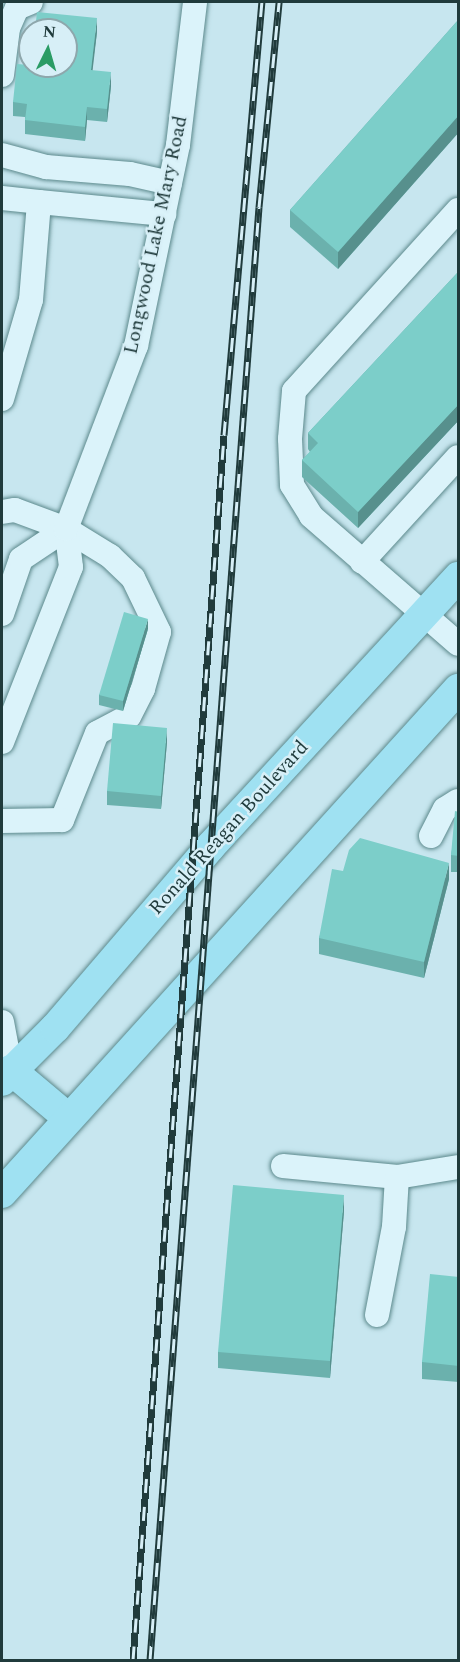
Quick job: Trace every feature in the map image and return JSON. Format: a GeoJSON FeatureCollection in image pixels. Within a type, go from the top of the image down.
{"type":"FeatureCollection","features":[{"type":"Feature","properties":{"kind":"main road","name":"Ronald Reagan Boulevard"},"geometry":{"type":"LineString","coordinates":[[5,1073],[55,1028],[193,867],[421,615],[459,577]]}},
{"type":"Feature","properties":{"kind":"main road"},"geometry":{"type":"LineString","coordinates":[[2,1193],[459,689]]}},
{"type":"Feature","properties":{"kind":"main road"},"geometry":{"type":"LineString","coordinates":[[5,1073],[68,1118]]}},
{"type":"Feature","properties":{"kind":"street"},"geometry":{"type":"LineString","coordinates":[[2,75],[8,28],[17,8],[31,2]]}},
{"type":"Feature","properties":{"kind":"street","name":"Longwood Lake Mary Road"},"geometry":{"type":"LineString","coordinates":[[2,742],[71,567],[66,529],[136,346],[170,183],[195,2]]}},
{"type":"Feature","properties":{"kind":"street"},"geometry":{"type":"LineString","coordinates":[[2,155],[46,167],[130,174],[170,183]]}},
{"type":"Feature","properties":{"kind":"street"},"geometry":{"type":"LineString","coordinates":[[2,198],[164,214]]}},
{"type":"Feature","properties":{"kind":"street"},"geometry":{"type":"LineString","coordinates":[[2,399],[31,300],[39,202]]}},
{"type":"Feature","properties":{"kind":"street"},"geometry":{"type":"LineString","coordinates":[[459,210],[294,391],[290,439],[292,485],[311,516],[421,615],[459,644]]}},
{"type":"Feature","properties":{"kind":"street"},"geometry":{"type":"LineString","coordinates":[[362,562],[459,457]]}},
{"type":"Feature","properties":{"kind":"street"},"geometry":{"type":"LineString","coordinates":[[2,512],[15,510],[66,529],[110,556],[133,578],[159,632],[143,689],[129,716],[97,732],[62,820],[2,821]]}},
{"type":"Feature","properties":{"kind":"street"},"geometry":{"type":"LineString","coordinates":[[2,614],[21,559],[66,529]]}},
{"type":"Feature","properties":{"kind":"street"},"geometry":{"type":"LineString","coordinates":[[431,836],[445,809],[459,801]]}},
{"type":"Feature","properties":{"kind":"street"},"geometry":{"type":"LineString","coordinates":[[2,1022],[5,1073]]}},
{"type":"Feature","properties":{"kind":"street"},"geometry":{"type":"LineString","coordinates":[[283,1166],[397,1177],[459,1167]]}},
{"type":"Feature","properties":{"kind":"street"},"geometry":{"type":"LineString","coordinates":[[377,1315],[394,1227],[397,1177]]}},
{"type":"Feature","properties":{"kind":"building"},"geometry":{"type":"Polygon","coordinates":[[[37,12],[97,18],[91,70],[111,72],[107,109],[87,107],[85,127],[25,120],[27,104],[13,102],[17,64],[18,78],[78,78],[78,18],[36,18],[37,12]]]}},
{"type":"Feature","properties":{"kind":"building"},"geometry":{"type":"Polygon","coordinates":[[[459,19],[459,115],[338,252],[290,210],[459,19]]]}},
{"type":"Feature","properties":{"kind":"building"},"geometry":{"type":"Polygon","coordinates":[[[459,271],[459,404],[358,512],[302,460],[318,443],[308,433],[459,271]]]}},
{"type":"Feature","properties":{"kind":"building"},"geometry":{"type":"Polygon","coordinates":[[[124,612],[148,619],[123,701],[99,695],[124,612]]]}},
{"type":"Feature","properties":{"kind":"building"},"geometry":{"type":"Polygon","coordinates":[[[113,723],[167,728],[161,796],[107,791],[113,723]]]}},
{"type":"Feature","properties":{"kind":"building"},"geometry":{"type":"Polygon","coordinates":[[[455,811],[459,812],[459,856],[451,855],[455,811]]]}},
{"type":"Feature","properties":{"kind":"building"},"geometry":{"type":"Polygon","coordinates":[[[360,838],[449,863],[424,962],[319,938],[332,869],[343,871],[349,850],[360,838]]]}},
{"type":"Feature","properties":{"kind":"building"},"geometry":{"type":"Polygon","coordinates":[[[233,1185],[344,1195],[330,1361],[218,1352],[233,1185]]]}},
{"type":"Feature","properties":{"kind":"building"},"geometry":{"type":"Polygon","coordinates":[[[430,1274],[459,1277],[459,1366],[422,1362],[430,1274]]]}},
{"type":"Feature","properties":{"kind":"railway"},"geometry":{"type":"LineString","coordinates":[[133,1660],[224,435],[262,2]]}},
{"type":"Feature","properties":{"kind":"railway"},"geometry":{"type":"LineString","coordinates":[[150,1660],[259,207],[279,2]]}}]}
